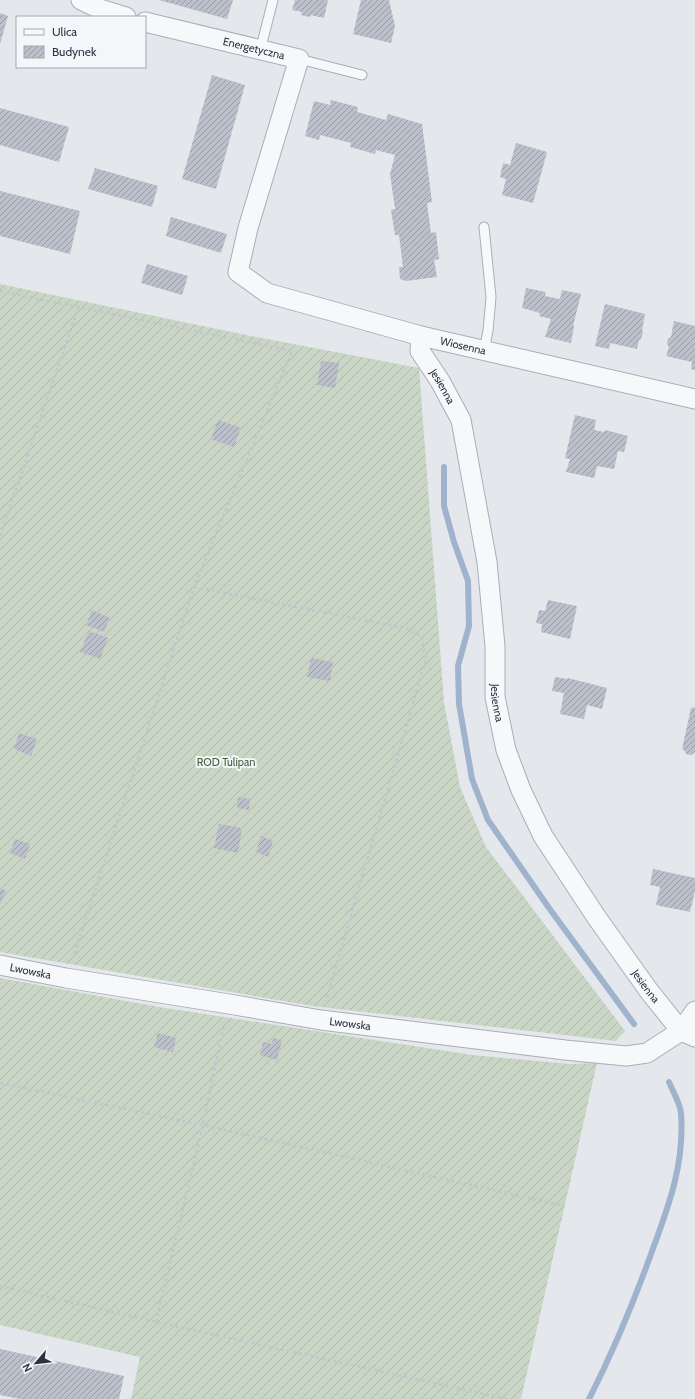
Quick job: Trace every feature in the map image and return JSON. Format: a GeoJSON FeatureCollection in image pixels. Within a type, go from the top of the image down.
{"type":"FeatureCollection","features":[{"type":"Feature","properties":{"kind":"street"},"geometry":{"type":"LineString","coordinates":[[81,0],[100,9],[123,16]]}},
{"type":"Feature","properties":{"kind":"street","name":"Energetyczna"},"geometry":{"type":"LineString","coordinates":[[146,22],[260,51],[299,59]]}},
{"type":"Feature","properties":{"kind":"street","name":"Wiosenna"},"geometry":{"type":"LineString","coordinates":[[299,59],[248,228],[238,272],[267,293],[421,336],[695,399]]}},
{"type":"Feature","properties":{"kind":"street","name":"Jesienna"},"geometry":{"type":"LineString","coordinates":[[421,336],[420,351],[440,381],[461,420],[487,562],[495,646],[495,697],[506,750],[521,790],[544,836],[597,918],[649,990],[688,1034]]}},
{"type":"Feature","properties":{"kind":"street","name":"Lwowska"},"geometry":{"type":"LineString","coordinates":[[0,965],[66,978],[321,1020],[565,1050],[626,1056],[647,1053],[688,1034]]}},
{"type":"Feature","properties":{"kind":"street"},"geometry":{"type":"LineString","coordinates":[[688,1034],[695,1011]]}},
{"type":"Feature","properties":{"kind":"lane"},"geometry":{"type":"LineString","coordinates":[[260,51],[273,0]]}},
{"type":"Feature","properties":{"kind":"lane","name":"Energetyczna"},"geometry":{"type":"LineString","coordinates":[[299,59],[362,75]]}},
{"type":"Feature","properties":{"kind":"lane"},"geometry":{"type":"LineString","coordinates":[[484,227],[491,297],[488,331],[484,350]]}},
{"type":"Feature","properties":{"kind":"path"},"geometry":{"type":"LineString","coordinates":[[0,290],[292,351],[194,587],[66,978]]}},
{"type":"Feature","properties":{"kind":"path"},"geometry":{"type":"LineString","coordinates":[[0,536],[79,306]]}},
{"type":"Feature","properties":{"kind":"path"},"geometry":{"type":"LineString","coordinates":[[194,587],[406,628],[421,636],[426,659],[321,1020]]}},
{"type":"Feature","properties":{"kind":"path"},"geometry":{"type":"LineString","coordinates":[[156,1322],[203,1125],[229,1004]]}},
{"type":"Feature","properties":{"kind":"path"},"geometry":{"type":"LineString","coordinates":[[0,1083],[203,1125],[564,1206]]}},
{"type":"Feature","properties":{"kind":"path"},"geometry":{"type":"LineString","coordinates":[[0,1286],[156,1322],[507,1399]]}},
{"type":"Feature","properties":{"kind":"green space","name":"ROD Tulipan"},"geometry":{"type":"Polygon","coordinates":[[[0,284],[251,336],[419,368],[444,702],[460,787],[486,847],[625,1031],[616,1041],[312,1006],[0,952],[0,284]]]}},
{"type":"Feature","properties":{"kind":"green space"},"geometry":{"type":"Polygon","coordinates":[[[0,978],[159,1007],[472,1055],[570,1064],[597,1063],[521,1399],[131,1399],[140,1357],[0,1325],[0,978]]]}},
{"type":"Feature","properties":{"kind":"building"},"geometry":{"type":"Polygon","coordinates":[[[159,0],[233,0],[227,19],[159,0]]]}},
{"type":"Feature","properties":{"kind":"building"},"geometry":{"type":"Polygon","coordinates":[[[295,0],[328,0],[324,18],[311,15],[310,17],[301,15],[302,12],[292,10],[295,0]]]}},
{"type":"Feature","properties":{"kind":"building"},"geometry":{"type":"Polygon","coordinates":[[[361,0],[389,0],[395,26],[391,43],[353,34],[361,0]]]}},
{"type":"Feature","properties":{"kind":"building"},"geometry":{"type":"Polygon","coordinates":[[[0,13],[8,16],[0,44],[0,13]]]}},
{"type":"Feature","properties":{"kind":"building"},"geometry":{"type":"Polygon","coordinates":[[[212,75],[245,85],[216,189],[182,179],[212,75]]]}},
{"type":"Feature","properties":{"kind":"building"},"geometry":{"type":"Polygon","coordinates":[[[331,100],[358,107],[357,112],[386,120],[388,114],[422,124],[432,202],[427,203],[431,233],[436,232],[439,259],[434,260],[437,277],[406,281],[400,279],[399,267],[403,267],[399,235],[395,235],[391,210],[395,209],[390,174],[395,155],[376,150],[375,154],[350,147],[351,143],[320,135],[319,140],[305,136],[314,101],[330,105],[331,100]]]}},
{"type":"Feature","properties":{"kind":"building"},"geometry":{"type":"Polygon","coordinates":[[[0,108],[69,127],[59,162],[0,145],[0,108]]]}},
{"type":"Feature","properties":{"kind":"building"},"geometry":{"type":"Polygon","coordinates":[[[516,143],[547,152],[533,203],[502,195],[506,179],[500,177],[503,163],[510,165],[516,143]]]}},
{"type":"Feature","properties":{"kind":"building"},"geometry":{"type":"Polygon","coordinates":[[[95,168],[158,186],[152,207],[88,189],[95,168]]]}},
{"type":"Feature","properties":{"kind":"building"},"geometry":{"type":"Polygon","coordinates":[[[0,191],[80,211],[70,254],[0,236],[0,191]]]}},
{"type":"Feature","properties":{"kind":"building"},"geometry":{"type":"Polygon","coordinates":[[[171,217],[227,234],[221,253],[166,236],[171,217]]]}},
{"type":"Feature","properties":{"kind":"building"},"geometry":{"type":"Polygon","coordinates":[[[147,264],[188,276],[182,295],[141,283],[147,264]]]}},
{"type":"Feature","properties":{"kind":"building"},"geometry":{"type":"Polygon","coordinates":[[[526,288],[546,292],[545,296],[560,299],[562,290],[581,294],[573,326],[571,343],[545,337],[551,319],[539,316],[540,313],[522,308],[526,288]]]}},
{"type":"Feature","properties":{"kind":"building"},"geometry":{"type":"Polygon","coordinates":[[[605,304],[645,314],[642,330],[643,332],[637,349],[610,343],[609,349],[595,346],[605,304]]]}},
{"type":"Feature","properties":{"kind":"building"},"geometry":{"type":"Polygon","coordinates":[[[674,321],[695,326],[695,370],[691,369],[692,362],[666,356],[669,347],[667,344],[668,339],[671,337],[674,321]]]}},
{"type":"Feature","properties":{"kind":"building"},"geometry":{"type":"Polygon","coordinates":[[[321,361],[339,363],[335,388],[317,385],[321,361]]]}},
{"type":"Feature","properties":{"kind":"building"},"geometry":{"type":"Polygon","coordinates":[[[575,415],[596,420],[594,430],[604,432],[605,430],[628,436],[624,452],[618,451],[614,469],[597,466],[594,478],[566,472],[570,459],[565,458],[575,415]]]}},
{"type":"Feature","properties":{"kind":"building"},"geometry":{"type":"Polygon","coordinates":[[[218,420],[241,428],[234,447],[211,439],[218,420]]]}},
{"type":"Feature","properties":{"kind":"building"},"geometry":{"type":"Polygon","coordinates":[[[548,600],[577,606],[570,639],[541,632],[542,624],[536,623],[539,610],[545,611],[548,600]]]}},
{"type":"Feature","properties":{"kind":"building"},"geometry":{"type":"Polygon","coordinates":[[[92,610],[110,618],[104,632],[86,625],[92,610]]]}},
{"type":"Feature","properties":{"kind":"building"},"geometry":{"type":"Polygon","coordinates":[[[89,631],[108,638],[100,659],[80,652],[89,631]]]}},
{"type":"Feature","properties":{"kind":"building"},"geometry":{"type":"Polygon","coordinates":[[[311,658],[333,662],[330,681],[307,677],[311,658]]]}},
{"type":"Feature","properties":{"kind":"building"},"geometry":{"type":"Polygon","coordinates":[[[555,677],[568,678],[607,688],[602,709],[587,705],[584,719],[560,714],[564,693],[552,691],[555,677]]]}},
{"type":"Feature","properties":{"kind":"building"},"geometry":{"type":"Polygon","coordinates":[[[695,707],[695,752],[691,755],[686,754],[682,749],[691,708],[695,707]]]}},
{"type":"Feature","properties":{"kind":"building"},"geometry":{"type":"Polygon","coordinates":[[[19,733],[37,739],[31,756],[14,749],[19,733]]]}},
{"type":"Feature","properties":{"kind":"building"},"geometry":{"type":"Polygon","coordinates":[[[238,797],[250,799],[249,810],[237,808],[238,797]]]}},
{"type":"Feature","properties":{"kind":"building"},"geometry":{"type":"Polygon","coordinates":[[[219,824],[242,828],[238,853],[214,848],[219,824]]]}},
{"type":"Feature","properties":{"kind":"building"},"geometry":{"type":"Polygon","coordinates":[[[261,836],[273,841],[268,857],[256,852],[261,836]]]}},
{"type":"Feature","properties":{"kind":"building"},"geometry":{"type":"Polygon","coordinates":[[[15,839],[30,844],[25,859],[10,853],[15,839]]]}},
{"type":"Feature","properties":{"kind":"building"},"geometry":{"type":"Polygon","coordinates":[[[653,869],[695,878],[695,891],[690,912],[656,905],[660,887],[650,885],[653,869]]]}},
{"type":"Feature","properties":{"kind":"building"},"geometry":{"type":"Polygon","coordinates":[[[0,888],[6,891],[0,904],[0,888]]]}},
{"type":"Feature","properties":{"kind":"building"},"geometry":{"type":"Polygon","coordinates":[[[158,1033],[176,1038],[173,1052],[154,1047],[158,1033]]]}},
{"type":"Feature","properties":{"kind":"building"},"geometry":{"type":"Polygon","coordinates":[[[273,1038],[282,1040],[277,1060],[260,1055],[263,1042],[272,1044],[273,1038]]]}},
{"type":"Feature","properties":{"kind":"building"},"geometry":{"type":"Polygon","coordinates":[[[0,1349],[124,1376],[119,1399],[20,1399],[0,1395],[0,1349]]]}},
{"type":"Feature","properties":{"kind":"waterway"},"geometry":{"type":"LineString","coordinates":[[444,467],[444,506],[454,542],[468,581],[469,626],[458,666],[459,704],[472,779],[488,820],[549,908],[634,1024]]}},
{"type":"Feature","properties":{"kind":"waterway"},"geometry":{"type":"LineString","coordinates":[[589,1399],[614,1346],[637,1291],[669,1203],[674,1185],[678,1168],[682,1132],[681,1113],[678,1101],[669,1082]]}}]}
